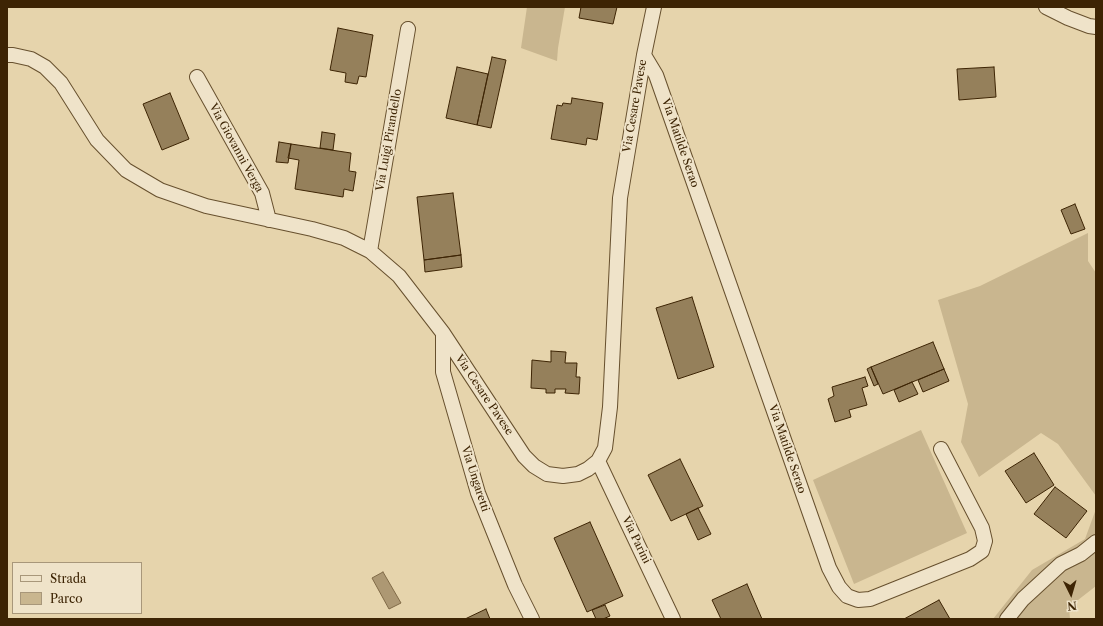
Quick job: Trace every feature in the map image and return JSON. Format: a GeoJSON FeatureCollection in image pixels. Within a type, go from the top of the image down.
{"type":"FeatureCollection","features":[{"type":"Feature","properties":{"kind":"street","name":"Via Cesare Pavese"},"geometry":{"type":"LineString","coordinates":[[7,55],[31,59],[45,67],[61,83],[97,140],[126,170],[160,190],[206,206],[312,229],[344,238],[370,251],[399,276],[443,333],[524,456],[534,466],[547,474],[563,476],[578,474],[588,469],[598,461],[605,448],[610,407],[620,198],[644,56],[654,7]]}},
{"type":"Feature","properties":{"kind":"street"},"geometry":{"type":"LineString","coordinates":[[1046,7],[1068,18],[1096,27]]}},
{"type":"Feature","properties":{"kind":"street","name":"Via Luigi Pirandello"},"geometry":{"type":"LineString","coordinates":[[370,251],[408,29]]}},
{"type":"Feature","properties":{"kind":"street","name":"Via Matilde Serao"},"geometry":{"type":"LineString","coordinates":[[644,56],[656,75],[829,568],[839,587],[847,596],[858,600],[870,599],[970,559],[982,551],[985,541],[982,528],[941,449]]}},
{"type":"Feature","properties":{"kind":"street","name":"Via Giovanni Verga"},"geometry":{"type":"LineString","coordinates":[[197,78],[262,193],[270,220]]}},
{"type":"Feature","properties":{"kind":"street","name":"Via Ungaretti"},"geometry":{"type":"LineString","coordinates":[[443,333],[443,372],[478,494],[515,585],[532,619]]}},
{"type":"Feature","properties":{"kind":"street","name":"Via Parini"},"geometry":{"type":"LineString","coordinates":[[598,461],[673,619]]}},
{"type":"Feature","properties":{"kind":"street"},"geometry":{"type":"LineString","coordinates":[[1007,619],[1023,598],[1061,564],[1082,554],[1096,542]]}},
{"type":"Feature","properties":{"kind":"green space"},"geometry":{"type":"Polygon","coordinates":[[[527,7],[565,7],[557,61],[521,48],[527,7]]]}},
{"type":"Feature","properties":{"kind":"green space"},"geometry":{"type":"Polygon","coordinates":[[[1088,233],[1088,261],[1096,273],[1096,496],[1058,444],[1041,433],[979,477],[961,442],[968,404],[938,300],[980,286],[1088,233]]]}},
{"type":"Feature","properties":{"kind":"green space"},"geometry":{"type":"Polygon","coordinates":[[[921,430],[967,533],[854,584],[813,480],[921,430]]]}},
{"type":"Feature","properties":{"kind":"green space"},"geometry":{"type":"Polygon","coordinates":[[[1096,509],[1096,586],[1069,607],[1070,619],[993,619],[1032,570],[1085,539],[1096,509]]]}},
{"type":"Feature","properties":{"kind":"shaded area"},"geometry":{"type":"Polygon","coordinates":[[[383,572],[401,603],[389,609],[372,578],[383,572]]]}},
{"type":"Feature","properties":{"kind":"building"},"geometry":{"type":"Polygon","coordinates":[[[581,7],[617,7],[613,24],[579,18],[581,7]]]}},
{"type":"Feature","properties":{"kind":"building"},"geometry":{"type":"Polygon","coordinates":[[[338,28],[373,35],[366,77],[359,76],[357,84],[345,82],[346,73],[330,70],[338,28]]]}},
{"type":"Feature","properties":{"kind":"building"},"geometry":{"type":"Polygon","coordinates":[[[492,57],[506,60],[491,128],[477,125],[492,57]]]}},
{"type":"Feature","properties":{"kind":"building"},"geometry":{"type":"Polygon","coordinates":[[[457,67],[488,74],[477,125],[446,118],[457,67]]]}},
{"type":"Feature","properties":{"kind":"building"},"geometry":{"type":"Polygon","coordinates":[[[994,67],[996,97],[959,100],[957,69],[994,67]]]}},
{"type":"Feature","properties":{"kind":"building"},"geometry":{"type":"Polygon","coordinates":[[[170,93],[189,139],[162,150],[143,104],[170,93]]]}},
{"type":"Feature","properties":{"kind":"building"},"geometry":{"type":"Polygon","coordinates":[[[572,98],[603,103],[597,140],[587,138],[586,145],[551,139],[557,105],[562,106],[563,103],[571,104],[572,98]]]}},
{"type":"Feature","properties":{"kind":"building"},"geometry":{"type":"Polygon","coordinates":[[[322,132],[335,134],[333,150],[320,148],[322,132]]]}},
{"type":"Feature","properties":{"kind":"building"},"geometry":{"type":"Polygon","coordinates":[[[279,142],[291,144],[288,163],[276,162],[279,142]]]}},
{"type":"Feature","properties":{"kind":"building"},"geometry":{"type":"Polygon","coordinates":[[[291,144],[351,153],[349,171],[356,172],[353,191],[344,189],[343,197],[295,189],[299,160],[288,158],[291,144]]]}},
{"type":"Feature","properties":{"kind":"building"},"geometry":{"type":"Polygon","coordinates":[[[453,193],[461,255],[424,260],[417,197],[453,193]]]}},
{"type":"Feature","properties":{"kind":"building"},"geometry":{"type":"Polygon","coordinates":[[[1075,204],[1085,229],[1071,234],[1061,210],[1075,204]]]}},
{"type":"Feature","properties":{"kind":"building"},"geometry":{"type":"Polygon","coordinates":[[[461,255],[462,267],[425,272],[424,260],[461,255]]]}},
{"type":"Feature","properties":{"kind":"building"},"geometry":{"type":"Polygon","coordinates":[[[692,297],[714,367],[678,379],[656,308],[692,297]]]}},
{"type":"Feature","properties":{"kind":"building"},"geometry":{"type":"Polygon","coordinates":[[[933,342],[944,369],[883,394],[871,367],[933,342]]]}},
{"type":"Feature","properties":{"kind":"building"},"geometry":{"type":"Polygon","coordinates":[[[551,351],[566,352],[565,363],[577,363],[576,377],[580,377],[579,394],[565,393],[566,389],[555,389],[555,393],[546,393],[546,389],[531,388],[532,360],[551,362],[551,351]]]}},
{"type":"Feature","properties":{"kind":"building"},"geometry":{"type":"Polygon","coordinates":[[[871,367],[878,384],[874,386],[867,369],[871,367]]]}},
{"type":"Feature","properties":{"kind":"building"},"geometry":{"type":"Polygon","coordinates":[[[944,369],[949,381],[923,392],[918,380],[944,369]]]}},
{"type":"Feature","properties":{"kind":"building"},"geometry":{"type":"Polygon","coordinates":[[[865,377],[868,386],[862,388],[867,405],[849,410],[851,417],[835,422],[828,399],[834,396],[832,387],[865,377]]]}},
{"type":"Feature","properties":{"kind":"building"},"geometry":{"type":"Polygon","coordinates":[[[912,382],[918,394],[899,402],[894,390],[912,382]]]}},
{"type":"Feature","properties":{"kind":"building"},"geometry":{"type":"Polygon","coordinates":[[[1034,453],[1054,485],[1026,503],[1005,471],[1034,453]]]}},
{"type":"Feature","properties":{"kind":"building"},"geometry":{"type":"Polygon","coordinates":[[[680,459],[703,506],[671,521],[648,475],[680,459]]]}},
{"type":"Feature","properties":{"kind":"building"},"geometry":{"type":"Polygon","coordinates":[[[1055,487],[1087,511],[1066,538],[1034,514],[1055,487]]]}},
{"type":"Feature","properties":{"kind":"building"},"geometry":{"type":"Polygon","coordinates":[[[698,508],[711,534],[698,540],[686,514],[698,508]]]}},
{"type":"Feature","properties":{"kind":"building"},"geometry":{"type":"Polygon","coordinates":[[[590,522],[623,596],[587,612],[554,538],[590,522]]]}},
{"type":"Feature","properties":{"kind":"building"},"geometry":{"type":"Polygon","coordinates":[[[747,584],[762,619],[721,619],[712,600],[747,584]]]}},
{"type":"Feature","properties":{"kind":"building"},"geometry":{"type":"Polygon","coordinates":[[[939,600],[950,619],[904,619],[939,600]]]}},
{"type":"Feature","properties":{"kind":"building"},"geometry":{"type":"Polygon","coordinates":[[[605,605],[610,616],[603,619],[596,619],[592,610],[605,605]]]}},
{"type":"Feature","properties":{"kind":"building"},"geometry":{"type":"Polygon","coordinates":[[[486,609],[490,619],[465,619],[486,609]]]}}]}
